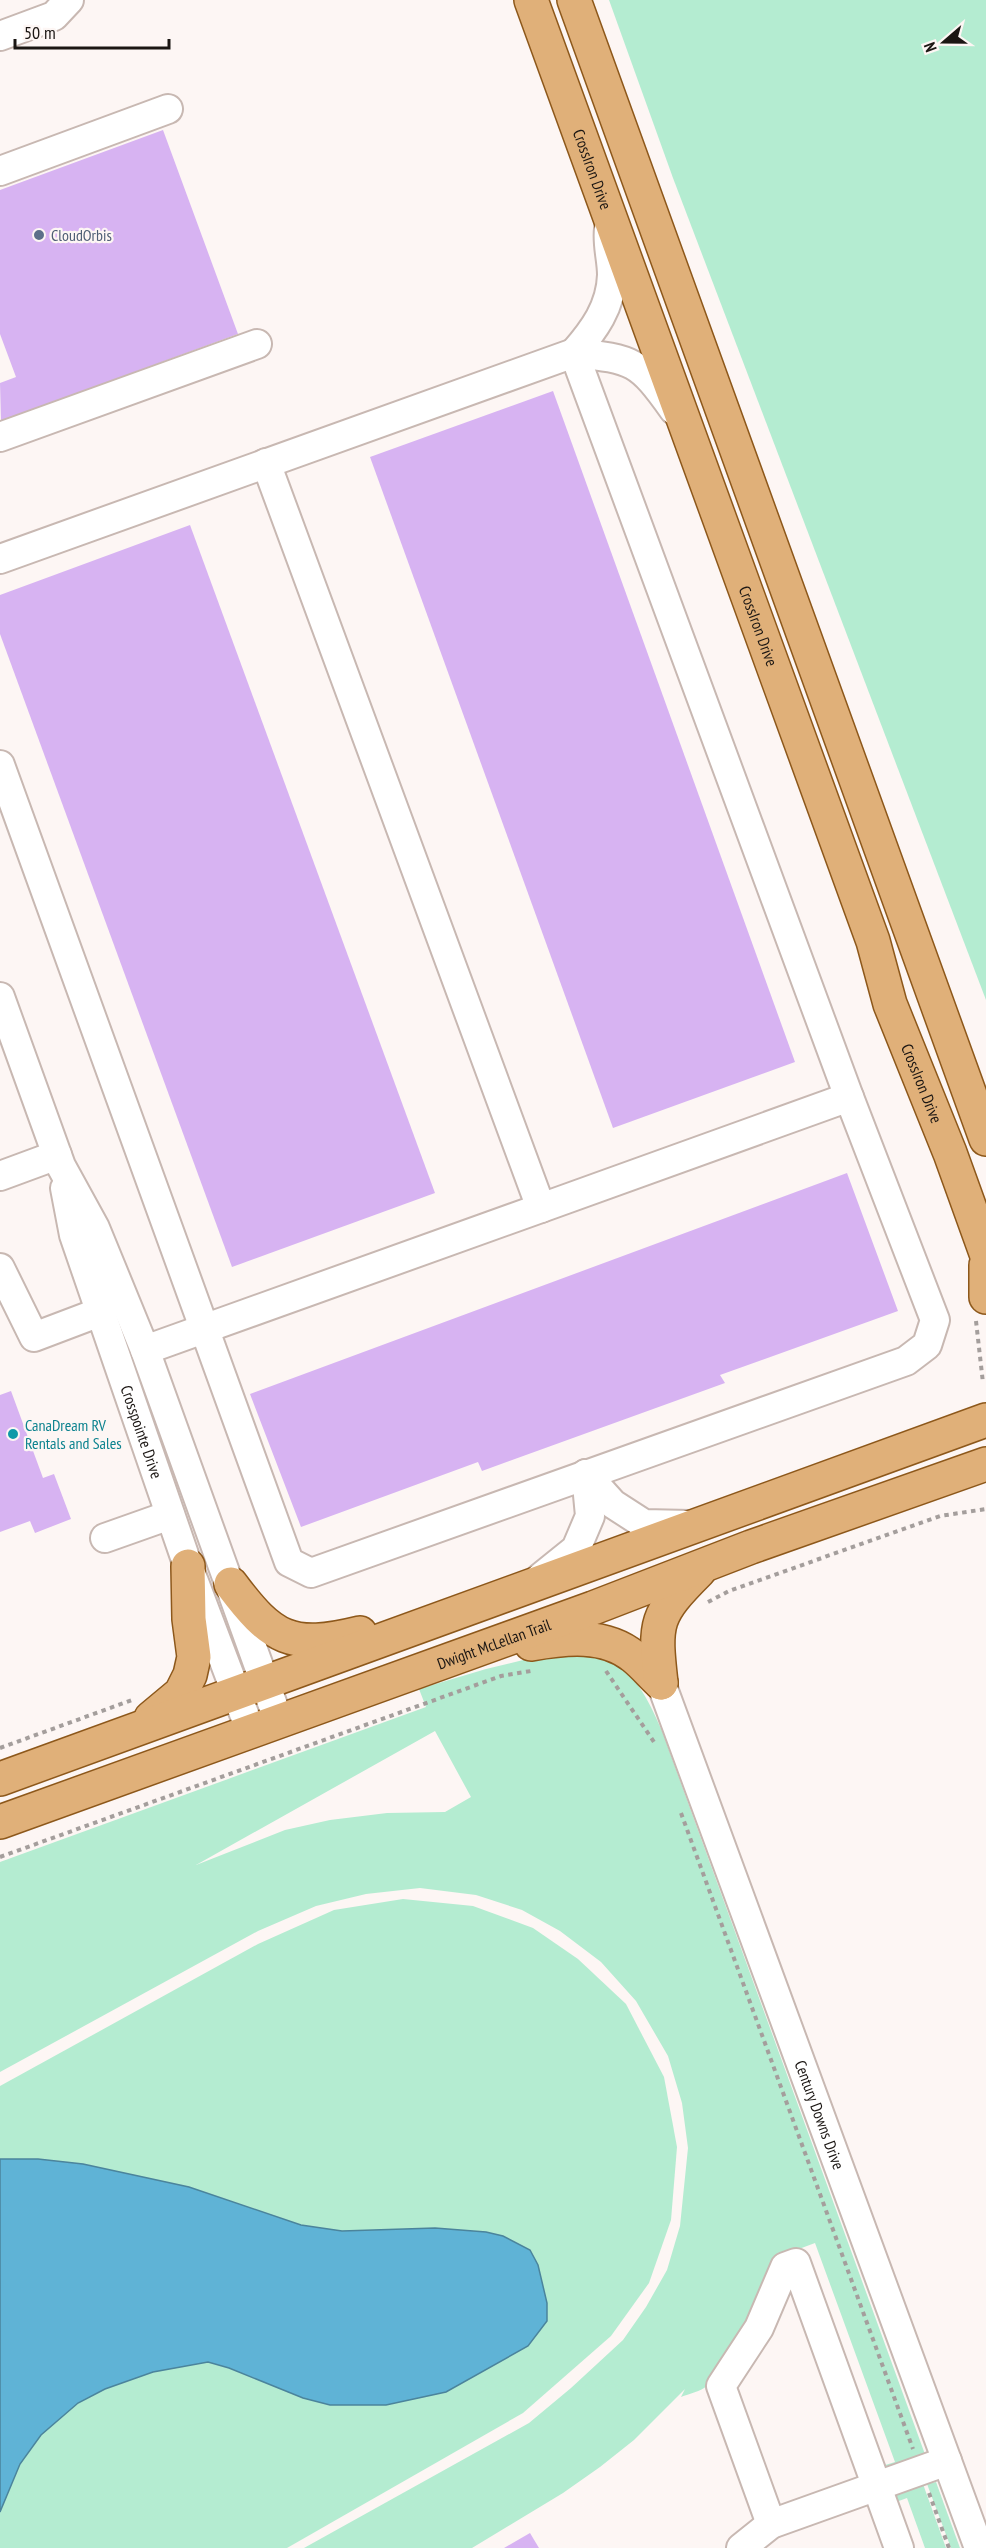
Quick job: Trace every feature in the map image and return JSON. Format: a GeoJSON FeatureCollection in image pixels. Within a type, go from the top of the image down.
{"type":"FeatureCollection","features":[{"type":"Feature","properties":{"kind":"main road","name":"CrossIron Drive"},"geometry":{"type":"LineString","coordinates":[[531,0],[873,940],[890,1004],[950,1153],[986,1252]]}},
{"type":"Feature","properties":{"kind":"main road"},"geometry":{"type":"LineString","coordinates":[[574,0],[986,1140]]}},
{"type":"Feature","properties":{"kind":"main road"},"geometry":{"type":"LineString","coordinates":[[986,1266],[986,1297]]}},
{"type":"Feature","properties":{"kind":"main road"},"geometry":{"type":"LineString","coordinates":[[937,1439],[982,1410],[986,1404]]}},
{"type":"Feature","properties":{"kind":"main road"},"geometry":{"type":"LineString","coordinates":[[0,1779],[986,1420]]}},
{"type":"Feature","properties":{"kind":"main road","name":"Dwight McLellan Trail"},"geometry":{"type":"LineString","coordinates":[[0,1822],[455,1658],[751,1547],[986,1464]]}},
{"type":"Feature","properties":{"kind":"main road"},"geometry":{"type":"LineString","coordinates":[[904,1493],[986,1482]]}},
{"type":"Feature","properties":{"kind":"main road"},"geometry":{"type":"LineString","coordinates":[[129,1733],[166,1708],[182,1693],[190,1675],[194,1657],[189,1619],[188,1566]]}},
{"type":"Feature","properties":{"kind":"main road"},"geometry":{"type":"LineString","coordinates":[[661,1683],[657,1630],[666,1608],[703,1566]]}},
{"type":"Feature","properties":{"kind":"main road"},"geometry":{"type":"LineString","coordinates":[[231,1584],[252,1612],[268,1627],[283,1636],[298,1640],[326,1641],[389,1626],[436,1622]]}},
{"type":"Feature","properties":{"kind":"main road"},"geometry":{"type":"LineString","coordinates":[[455,1658],[562,1638],[588,1639],[610,1658],[633,1656],[661,1683]]}},
{"type":"Feature","properties":{"kind":"street"},"geometry":{"type":"LineString","coordinates":[[0,36],[54,16],[69,0]]}},
{"type":"Feature","properties":{"kind":"street"},"geometry":{"type":"LineString","coordinates":[[0,171],[168,109]]}},
{"type":"Feature","properties":{"kind":"street"},"geometry":{"type":"LineString","coordinates":[[574,353],[590,334],[608,304],[612,274],[607,242],[611,218]]}},
{"type":"Feature","properties":{"kind":"street"},"geometry":{"type":"LineString","coordinates":[[0,437],[257,344]]}},
{"type":"Feature","properties":{"kind":"street"},"geometry":{"type":"LineString","coordinates":[[0,765],[289,1562],[312,1573],[906,1360],[927,1345],[934,1320],[849,1097],[574,353]]}},
{"type":"Feature","properties":{"kind":"street"},"geometry":{"type":"LineString","coordinates":[[0,559],[574,353],[632,362],[653,380],[688,429]]}},
{"type":"Feature","properties":{"kind":"street"},"geometry":{"type":"LineString","coordinates":[[266,463],[541,1208]]}},
{"type":"Feature","properties":{"kind":"street","name":"Crosspointe Drive"},"geometry":{"type":"LineString","coordinates":[[0,997],[59,1160],[95,1228],[145,1350],[231,1584],[251,1688]]}},
{"type":"Feature","properties":{"kind":"street"},"geometry":{"type":"LineString","coordinates":[[145,1350],[849,1097]]}},
{"type":"Feature","properties":{"kind":"street"},"geometry":{"type":"LineString","coordinates":[[0,1176],[59,1160]]}},
{"type":"Feature","properties":{"kind":"street","name":"Crosspointe Drive"},"geometry":{"type":"LineString","coordinates":[[59,1160],[74,1235],[188,1566],[251,1688]]}},
{"type":"Feature","properties":{"kind":"street"},"geometry":{"type":"LineString","coordinates":[[0,1268],[34,1337],[100,1312]]}},
{"type":"Feature","properties":{"kind":"street"},"geometry":{"type":"LineString","coordinates":[[586,1474],[613,1504],[644,1524],[698,1525]]}},
{"type":"Feature","properties":{"kind":"street"},"geometry":{"type":"LineString","coordinates":[[530,1587],[576,1549],[590,1516],[586,1474]]}},
{"type":"Feature","properties":{"kind":"street"},"geometry":{"type":"LineString","coordinates":[[105,1538],[170,1515]]}},
{"type":"Feature","properties":{"kind":"street","name":"Century Downs Drive"},"geometry":{"type":"LineString","coordinates":[[661,1683],[979,2548]]}},
{"type":"Feature","properties":{"kind":"street"},"geometry":{"type":"LineString","coordinates":[[251,1688],[265,1727]]}},
{"type":"Feature","properties":{"kind":"street"},"geometry":{"type":"LineString","coordinates":[[771,2524],[721,2386],[759,2328],[785,2267],[796,2263],[899,2548]]}},
{"type":"Feature","properties":{"kind":"street"},"geometry":{"type":"LineString","coordinates":[[741,2548],[771,2524],[947,2461]]}},
{"type":"Feature","properties":{"kind":"path"},"geometry":{"type":"LineString","coordinates":[[698,1607],[729,1591],[940,1516],[986,1509]]}},
{"type":"Feature","properties":{"kind":"path"},"geometry":{"type":"LineString","coordinates":[[610,1658],[658,1751]]}},
{"type":"Feature","properties":{"kind":"path"},"geometry":{"type":"LineString","coordinates":[[0,1857],[501,1676],[536,1670]]}},
{"type":"Feature","properties":{"kind":"path"},"geometry":{"type":"LineString","coordinates":[[0,1748],[135,1698]]}},
{"type":"Feature","properties":{"kind":"path"},"geometry":{"type":"LineString","coordinates":[[678,1807],[949,2548]]}},
{"type":"Feature","properties":{"kind":"green space"},"geometry":{"type":"Polygon","coordinates":[[[609,0],[986,0],[986,1000],[673,178],[609,0]]]}},
{"type":"Feature","properties":{"kind":"green space"},"geometry":{"type":"Polygon","coordinates":[[[568,1649],[593,1651],[601,1653],[622,1667],[645,1696],[662,1731],[926,2457],[882,2476],[882,2466],[895,2462],[815,2243],[772,2259],[746,2326],[728,2359],[707,2386],[681,2397],[685,2389],[634,2440],[600,2467],[563,2493],[472,2548],[304,2548],[529,2423],[623,2340],[646,2307],[667,2270],[680,2226],[688,2148],[682,2103],[668,2056],[636,2001],[601,1962],[560,1931],[522,1910],[476,1895],[420,1888],[366,1894],[316,1906],[258,1931],[0,2072],[0,1862],[426,1707],[419,1689],[486,1669],[568,1649]],[[435,1731],[196,1865],[285,1830],[330,1820],[387,1813],[445,1812],[471,1797],[435,1731]]]}},
{"type":"Feature","properties":{"kind":"green space"},"geometry":{"type":"Polygon","coordinates":[[[403,1899],[473,1906],[533,1928],[578,1959],[626,2004],[664,2077],[677,2147],[671,2220],[649,2283],[611,2336],[523,2413],[287,2548],[0,2548],[0,2086],[258,1944],[334,1910],[403,1899]]]}},
{"type":"Feature","properties":{"kind":"green space"},"geometry":{"type":"Polygon","coordinates":[[[936,2482],[960,2548],[951,2548],[927,2484],[936,2482]]]}},
{"type":"Feature","properties":{"kind":"green space"},"geometry":{"type":"Polygon","coordinates":[[[923,2484],[946,2548],[925,2548],[907,2498],[896,2502],[891,2497],[923,2484]]]}},
{"type":"Feature","properties":{"kind":"water"},"geometry":{"type":"Polygon","coordinates":[[[0,2159],[38,2159],[83,2164],[189,2187],[301,2225],[342,2231],[435,2228],[486,2232],[503,2236],[530,2250],[538,2265],[547,2303],[547,2321],[528,2346],[446,2392],[386,2405],[330,2405],[303,2398],[229,2368],[208,2362],[153,2372],[105,2389],[78,2403],[41,2435],[20,2464],[0,2512],[0,2159]]]}},
{"type":"Feature","properties":{"kind":"building"},"geometry":{"type":"Polygon","coordinates":[[[163,130],[238,334],[1,421],[0,383],[16,377],[0,334],[0,190],[163,130]]]}},
{"type":"Feature","properties":{"kind":"building"},"geometry":{"type":"Polygon","coordinates":[[[553,391],[795,1062],[613,1128],[370,457],[553,391]]]}},
{"type":"Feature","properties":{"kind":"building"},"geometry":{"type":"Polygon","coordinates":[[[190,525],[435,1193],[232,1267],[0,634],[0,595],[190,525]]]}},
{"type":"Feature","properties":{"kind":"building"},"geometry":{"type":"Polygon","coordinates":[[[847,1173],[898,1311],[720,1375],[725,1383],[482,1471],[478,1462],[301,1527],[250,1394],[847,1173]]]}},
{"type":"Feature","properties":{"kind":"building","name":"CanaDream RV Rentals and Sales"},"geometry":{"type":"Polygon","coordinates":[[[11,1391],[43,1478],[54,1474],[71,1519],[35,1533],[30,1521],[0,1532],[0,1395],[11,1391]]]}},
{"type":"Feature","properties":{"kind":"building"},"geometry":{"type":"Polygon","coordinates":[[[530,2533],[539,2548],[504,2548],[530,2533]]]}},
{"type":"Feature","properties":{"kind":"place","name":"CloudOrbis"},"geometry":{"type":"Point","coordinates":[39,235]}},
{"type":"Feature","properties":{"kind":"place","name":"CanaDream RV Rentals and Sales"},"geometry":{"type":"Point","coordinates":[13,1434]}}]}
